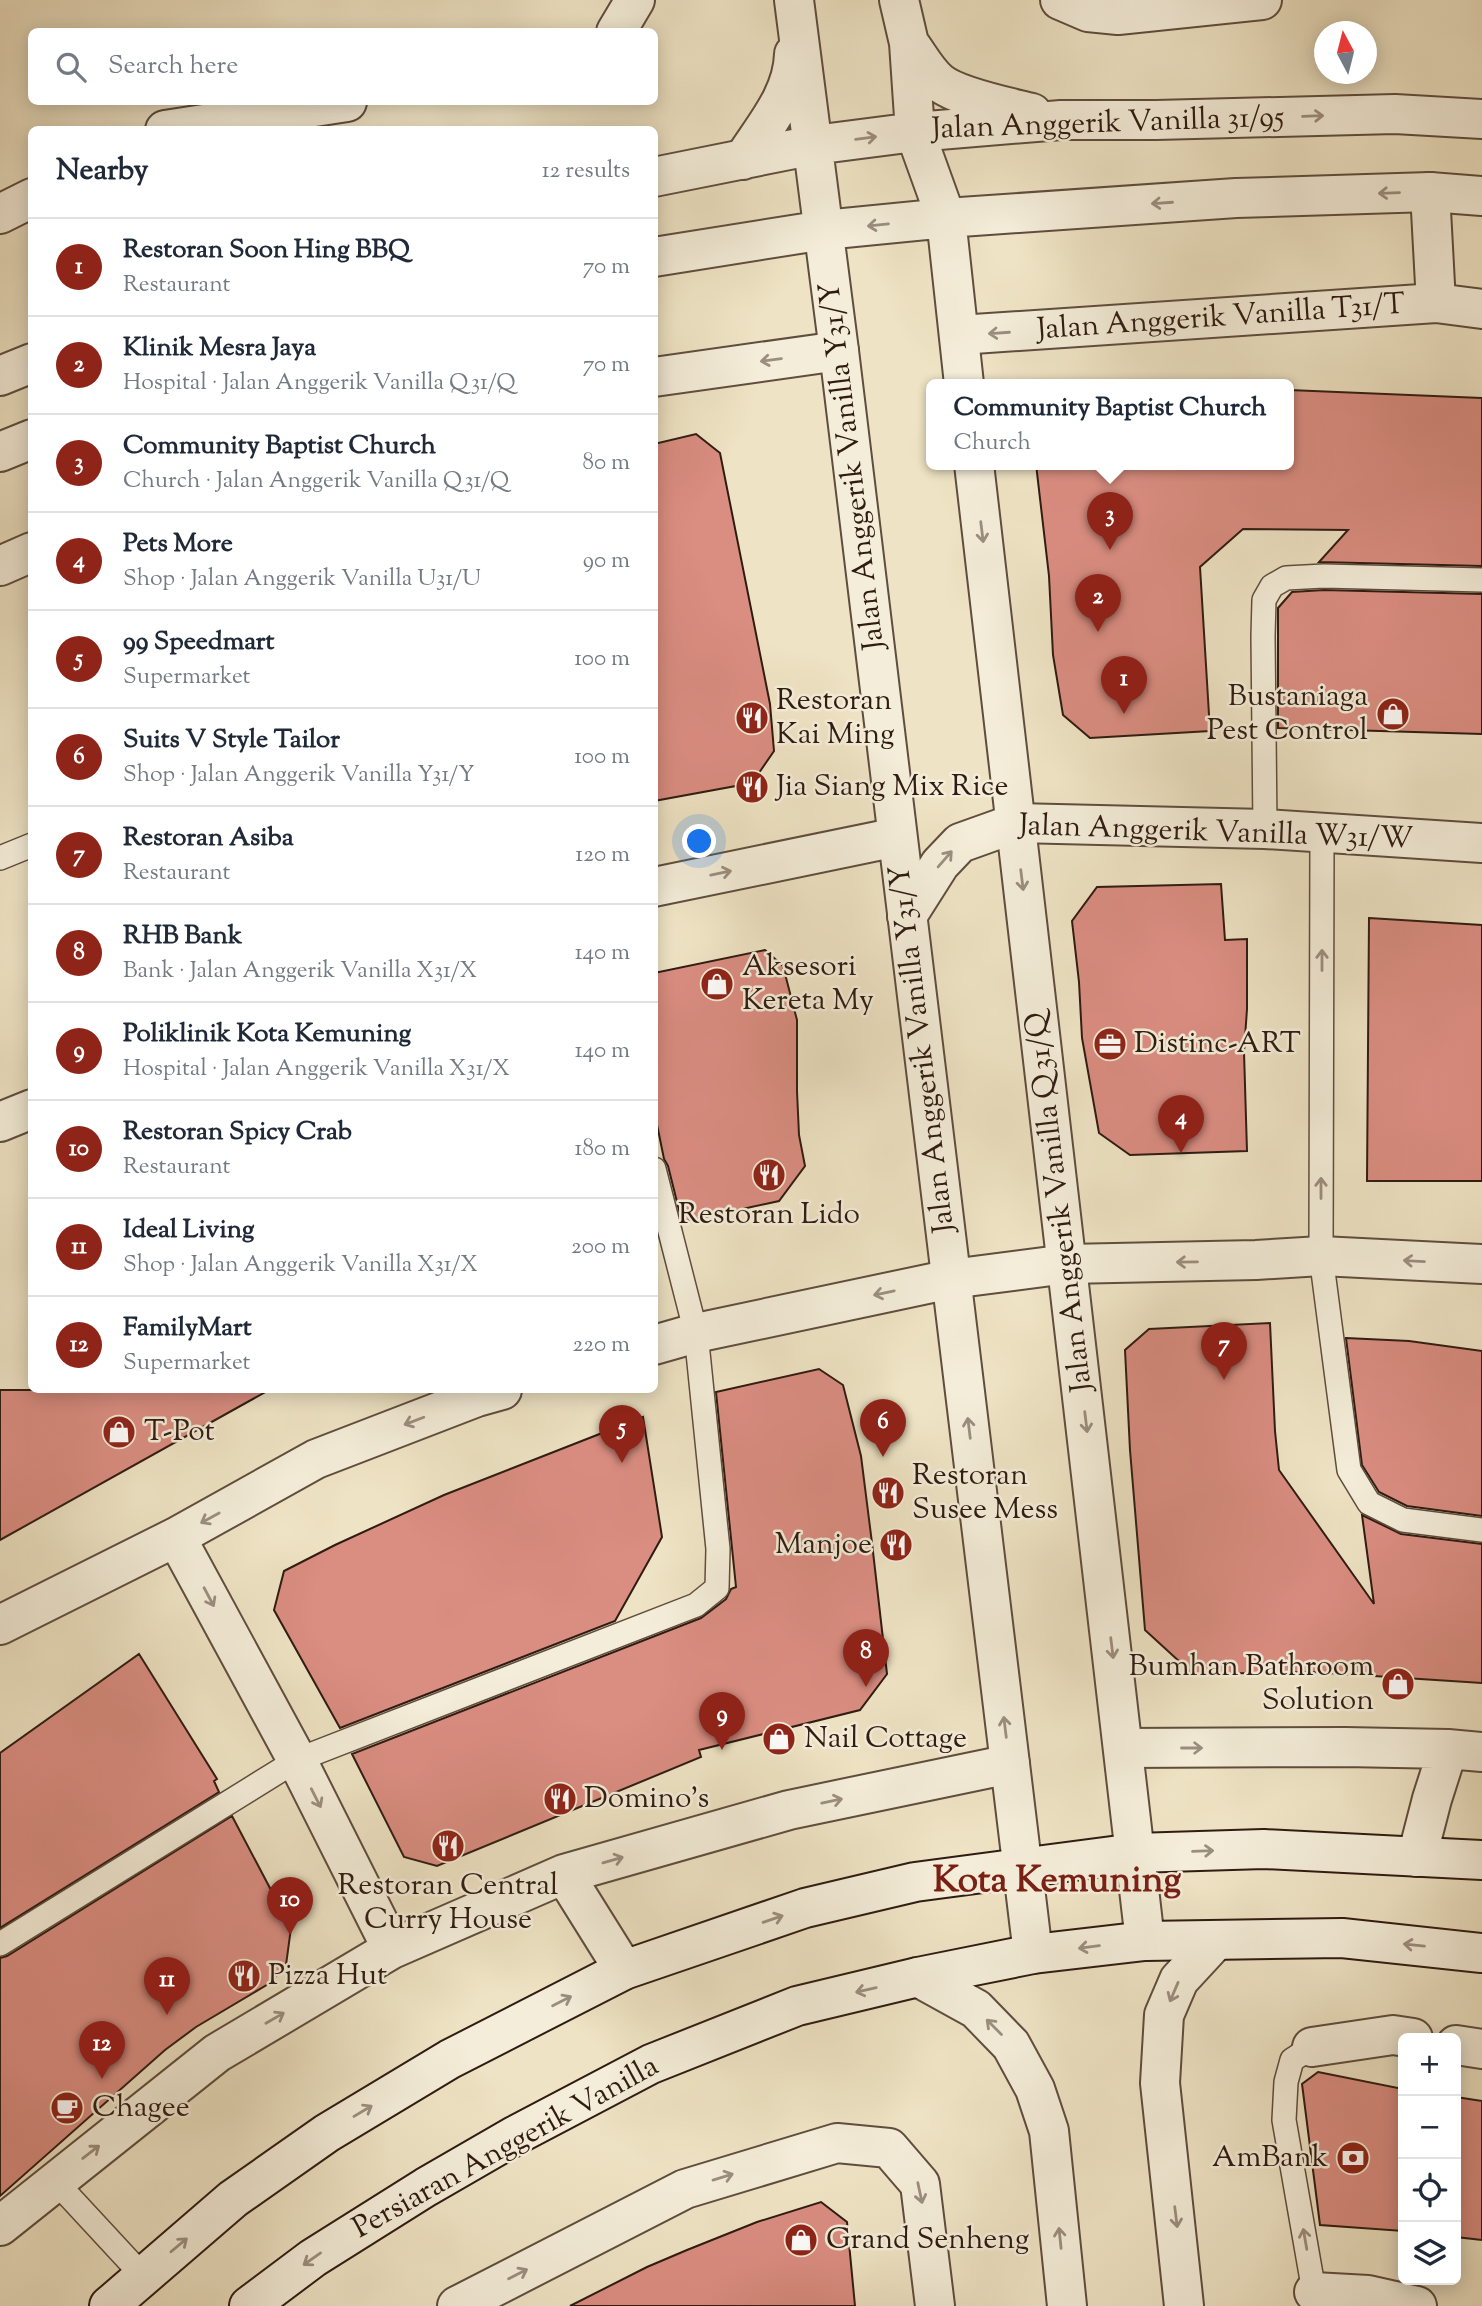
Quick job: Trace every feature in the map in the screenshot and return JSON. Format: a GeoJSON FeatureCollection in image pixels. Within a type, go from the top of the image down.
{"type":"FeatureCollection","features":[{"type":"Feature","properties":{"kind":"street"},"geometry":{"type":"LineString","coordinates":[[618,28],[635,0]]}},
{"type":"Feature","properties":{"kind":"street"},"geometry":{"type":"LineString","coordinates":[[899,0],[909,43],[915,132],[946,218],[963,379]]}},
{"type":"Feature","properties":{"kind":"street"},"geometry":{"type":"LineString","coordinates":[[1074,6],[1118,15],[1262,0]]}},
{"type":"Feature","properties":{"kind":"street"},"geometry":{"type":"LineString","coordinates":[[743,160],[783,100],[794,74],[794,8]]}},
{"type":"Feature","properties":{"kind":"street","name":"Jalan Anggerik Vanilla Y31/Y"},"geometry":{"type":"LineString","coordinates":[[794,8],[814,145],[1033,1954]]}},
{"type":"Feature","properties":{"kind":"street"},"geometry":{"type":"LineString","coordinates":[[909,43],[926,69],[941,84],[981,100],[1060,120]]}},
{"type":"Feature","properties":{"kind":"street"},"geometry":{"type":"LineString","coordinates":[[191,126],[328,105]]}},
{"type":"Feature","properties":{"kind":"street","name":"Jalan Anggerik Vanilla 31/95"},"geometry":{"type":"LineString","coordinates":[[658,176],[814,145],[915,132],[1060,120],[1395,114],[1482,119]]}},
{"type":"Feature","properties":{"kind":"street"},"geometry":{"type":"LineString","coordinates":[[1430,192],[1436,303]]}},
{"type":"Feature","properties":{"kind":"street"},"geometry":{"type":"LineString","coordinates":[[658,256],[824,230],[946,218],[1236,198],[1430,192],[1482,196]]}},
{"type":"Feature","properties":{"kind":"street"},"geometry":{"type":"LineString","coordinates":[[0,214],[28,200]]}},
{"type":"Feature","properties":{"kind":"street","name":"Jalan Anggerik Vanilla T31/T"},"geometry":{"type":"LineString","coordinates":[[959,335],[1436,303],[1482,309]]}},
{"type":"Feature","properties":{"kind":"street"},"geometry":{"type":"LineString","coordinates":[[658,376],[839,351]]}},
{"type":"Feature","properties":{"kind":"street"},"geometry":{"type":"LineString","coordinates":[[0,376],[28,365]]}},
{"type":"Feature","properties":{"kind":"street"},"geometry":{"type":"LineString","coordinates":[[0,452],[28,441]]}},
{"type":"Feature","properties":{"kind":"street","name":"Jalan Anggerik Vanilla Q31/Q"},"geometry":{"type":"LineString","coordinates":[[975,470],[1145,1941]]}},
{"type":"Feature","properties":{"kind":"street"},"geometry":{"type":"LineString","coordinates":[[0,566],[28,554]]}},
{"type":"Feature","properties":{"kind":"street","name":"Jalan Anggerik Vanilla W31/W"},"geometry":{"type":"LineString","coordinates":[[907,916],[940,864],[960,843],[1016,824],[1265,830],[1482,843]]}},
{"type":"Feature","properties":{"kind":"street"},"geometry":{"type":"LineString","coordinates":[[658,886],[897,837]]}},
{"type":"Feature","properties":{"kind":"street"},"geometry":{"type":"LineString","coordinates":[[0,1122],[28,1111]]}},
{"type":"Feature","properties":{"kind":"street"},"geometry":{"type":"LineString","coordinates":[[658,1344],[696,1333],[951,1279],[1067,1264],[1321,1256],[1482,1264]]}},
{"type":"Feature","properties":{"kind":"street"},"geometry":{"type":"LineString","coordinates":[[0,1625],[176,1537],[316,1459],[481,1393]]}},
{"type":"Feature","properties":{"kind":"street"},"geometry":{"type":"LineString","coordinates":[[176,1537],[297,1760],[392,1950]]}},
{"type":"Feature","properties":{"kind":"street"},"geometry":{"type":"LineString","coordinates":[[1124,1748],[1465,1750]]}},
{"type":"Feature","properties":{"kind":"street"},"geometry":{"type":"LineString","coordinates":[[1418,1857],[1432,1799],[1465,1750]]}},
{"type":"Feature","properties":{"kind":"street"},"geometry":{"type":"LineString","coordinates":[[0,2226],[217,2053],[392,1950],[564,1874],[789,1810],[1010,1764]]}},
{"type":"Feature","properties":{"kind":"street"},"geometry":{"type":"LineString","coordinates":[[109,2306],[233,2199],[327,2133],[450,2059],[624,1970],[805,1908],[915,1882],[1135,1853],[1264,1849],[1482,1860]]}},
{"type":"Feature","properties":{"kind":"street"},"geometry":{"type":"LineString","coordinates":[[564,1874],[624,1970]]}},
{"type":"Feature","properties":{"kind":"street","name":"Persiaran Anggerik Vanilla"},"geometry":{"type":"LineString","coordinates":[[249,2306],[313,2258],[426,2187],[516,2135],[651,2064],[797,2006],[918,1977],[1033,1954],[1145,1941],[1342,1938],[1482,1953]]}},
{"type":"Feature","properties":{"kind":"street"},"geometry":{"type":"LineString","coordinates":[[1185,2306],[1160,2083],[1164,2015],[1179,1980],[1216,1940]]}},
{"type":"Feature","properties":{"kind":"street"},"geometry":{"type":"LineString","coordinates":[[918,1977],[976,2009],[1012,2045],[1035,2089],[1049,2132],[1067,2306]]}},
{"type":"Feature","properties":{"kind":"street"},"geometry":{"type":"LineString","coordinates":[[1312,2047],[1398,2036]]}},
{"type":"Feature","properties":{"kind":"street"},"geometry":{"type":"LineString","coordinates":[[1461,2046],[1482,2049]]}},
{"type":"Feature","properties":{"kind":"street"},"geometry":{"type":"LineString","coordinates":[[457,2306],[685,2189],[837,2143],[889,2148],[920,2184],[935,2306]]}},
{"type":"Feature","properties":{"kind":"street"},"geometry":{"type":"LineString","coordinates":[[1315,2299],[1368,2295],[1417,2306]]}},
{"type":"Feature","properties":{"kind":"lane"},"geometry":{"type":"LineString","coordinates":[[1265,830],[1264,600],[1272,586],[1286,578],[1324,576],[1482,580]]}},
{"type":"Feature","properties":{"kind":"lane"},"geometry":{"type":"LineString","coordinates":[[1322,833],[1321,1256],[1349,1470],[1369,1503],[1403,1520],[1482,1530]]}},
{"type":"Feature","properties":{"kind":"lane"},"geometry":{"type":"LineString","coordinates":[[0,858],[28,847]]}},
{"type":"Feature","properties":{"kind":"lane"},"geometry":{"type":"LineString","coordinates":[[0,1944],[297,1760],[696,1605],[717,1588],[718,1549],[696,1333],[658,1185]]}},
{"type":"Feature","properties":{"kind":"lane"},"geometry":{"type":"LineString","coordinates":[[1312,2047],[1292,2060],[1286,2082],[1284,2120],[1315,2299]]}},
{"type":"Feature","properties":{"kind":"lane"},"geometry":{"type":"LineString","coordinates":[[55,2181],[143,2276]]}},
{"type":"Feature","properties":{"kind":"building"},"geometry":{"type":"Polygon","coordinates":[[[1294,390],[1482,398],[1482,566],[1319,562],[1348,530],[1243,529],[1200,567],[1210,731],[1090,738],[1063,715],[1053,655],[1049,576],[1037,470],[1294,470],[1294,390]]]}},
{"type":"Feature","properties":{"kind":"building"},"geometry":{"type":"Polygon","coordinates":[[[696,434],[720,453],[770,704],[774,751],[752,783],[658,800],[658,443],[696,434]]]}},
{"type":"Feature","properties":{"kind":"building"},"geometry":{"type":"Polygon","coordinates":[[[1324,590],[1482,594],[1482,734],[1278,728],[1278,608],[1292,592],[1324,590]]]}},
{"type":"Feature","properties":{"kind":"building"},"geometry":{"type":"Polygon","coordinates":[[[1221,884],[1225,940],[1247,939],[1244,1052],[1247,1151],[1130,1155],[1099,1133],[1082,1038],[1072,921],[1097,887],[1221,884]]]}},
{"type":"Feature","properties":{"kind":"building"},"geometry":{"type":"Polygon","coordinates":[[[1369,918],[1482,925],[1482,1181],[1367,1181],[1369,918]]]}},
{"type":"Feature","properties":{"kind":"building"},"geometry":{"type":"Polygon","coordinates":[[[765,950],[783,966],[797,1020],[799,1135],[805,1166],[779,1201],[682,1222],[658,1130],[658,972],[765,950]]]}},
{"type":"Feature","properties":{"kind":"building"},"geometry":{"type":"Polygon","coordinates":[[[1270,1323],[1279,1470],[1374,1604],[1362,1515],[1401,1534],[1482,1544],[1482,1683],[1312,1672],[1193,1674],[1145,1630],[1130,1450],[1125,1350],[1149,1329],[1270,1323]]]}},
{"type":"Feature","properties":{"kind":"building"},"geometry":{"type":"Polygon","coordinates":[[[1346,1338],[1409,1341],[1482,1351],[1482,1516],[1407,1506],[1379,1492],[1362,1465],[1346,1338]]]}},
{"type":"Feature","properties":{"kind":"building"},"geometry":{"type":"Polygon","coordinates":[[[819,1369],[843,1385],[861,1456],[872,1543],[887,1674],[860,1710],[699,1750],[701,1757],[437,1866],[404,1857],[352,1754],[701,1618],[726,1599],[731,1589],[736,1587],[716,1392],[819,1369]]]}},
{"type":"Feature","properties":{"kind":"building"},"geometry":{"type":"Polygon","coordinates":[[[0,1390],[28,1390],[28,1393],[264,1393],[0,1540],[0,1390]]]}},
{"type":"Feature","properties":{"kind":"building"},"geometry":{"type":"Polygon","coordinates":[[[643,1417],[662,1537],[615,1621],[340,1728],[274,1610],[284,1571],[444,1495],[643,1417]]]}},
{"type":"Feature","properties":{"kind":"building"},"geometry":{"type":"Polygon","coordinates":[[[139,1654],[217,1779],[214,1781],[219,1792],[0,1928],[0,1753],[139,1654]]]}},
{"type":"Feature","properties":{"kind":"building"},"geometry":{"type":"Polygon","coordinates":[[[232,1816],[291,1928],[286,1965],[270,1983],[196,2027],[165,2050],[0,2196],[0,1958],[232,1816]]]}},
{"type":"Feature","properties":{"kind":"building"},"geometry":{"type":"Polygon","coordinates":[[[1318,2072],[1398,2088],[1398,2231],[1320,2225],[1302,2084],[1318,2072]]]}},
{"type":"Feature","properties":{"kind":"building"},"geometry":{"type":"Polygon","coordinates":[[[1461,2098],[1482,2101],[1482,2240],[1461,2238],[1461,2098]]]}},
{"type":"Feature","properties":{"kind":"building"},"geometry":{"type":"Polygon","coordinates":[[[821,2202],[847,2222],[855,2306],[570,2306],[687,2250],[757,2222],[821,2202]]]}},
{"type":"Feature","properties":{"kind":"place","name":"Community Baptist Church"},"geometry":{"type":"Point","coordinates":[1110,550]}},
{"type":"Feature","properties":{"kind":"place","name":"Klinik Mesra Jaya"},"geometry":{"type":"Point","coordinates":[1098,632]}},
{"type":"Feature","properties":{"kind":"place","name":"Restoran Soon Hing BBQ"},"geometry":{"type":"Point","coordinates":[1124,714]}},
{"type":"Feature","properties":{"kind":"place","name":"Bustaniaga Pest Control"},"geometry":{"type":"Point","coordinates":[1393,714]}},
{"type":"Feature","properties":{"kind":"place","name":"Restoran Kai Ming"},"geometry":{"type":"Point","coordinates":[752,718]}},
{"type":"Feature","properties":{"kind":"place","name":"Jia Siang Mix Rice"},"geometry":{"type":"Point","coordinates":[752,787]}},
{"type":"Feature","properties":{"kind":"place","name":"Aksesori Kereta My"},"geometry":{"type":"Point","coordinates":[717,984]}},
{"type":"Feature","properties":{"kind":"place","name":"Distinc-ART"},"geometry":{"type":"Point","coordinates":[1110,1044]}},
{"type":"Feature","properties":{"kind":"place","name":"Pets More"},"geometry":{"type":"Point","coordinates":[1181,1153]}},
{"type":"Feature","properties":{"kind":"place","name":"Restoran Lido"},"geometry":{"type":"Point","coordinates":[769,1175]}},
{"type":"Feature","properties":{"kind":"place","name":"Restoran Asiba"},"geometry":{"type":"Point","coordinates":[1224,1380]}},
{"type":"Feature","properties":{"kind":"place","name":"T-Pot"},"geometry":{"type":"Point","coordinates":[119,1432]}},
{"type":"Feature","properties":{"kind":"place","name":"Suits V Style Tailor"},"geometry":{"type":"Point","coordinates":[883,1457]}},
{"type":"Feature","properties":{"kind":"place","name":"99 Speedmart"},"geometry":{"type":"Point","coordinates":[622,1463]}},
{"type":"Feature","properties":{"kind":"place","name":"Restoran Susee Mess"},"geometry":{"type":"Point","coordinates":[888,1493]}},
{"type":"Feature","properties":{"kind":"place","name":"Manjoe"},"geometry":{"type":"Point","coordinates":[896,1545]}},
{"type":"Feature","properties":{"kind":"place","name":"Bumhan Bathroom Solution"},"geometry":{"type":"Point","coordinates":[1398,1684]}},
{"type":"Feature","properties":{"kind":"place","name":"RHB Bank"},"geometry":{"type":"Point","coordinates":[866,1687]}},
{"type":"Feature","properties":{"kind":"place","name":"Nail Cottage"},"geometry":{"type":"Point","coordinates":[779,1739]}},
{"type":"Feature","properties":{"kind":"place","name":"Poliklinik Kota Kemuning"},"geometry":{"type":"Point","coordinates":[722,1750]}},
{"type":"Feature","properties":{"kind":"place","name":"Domino's"},"geometry":{"type":"Point","coordinates":[560,1799]}},
{"type":"Feature","properties":{"kind":"place","name":"Restoran Central Curry House"},"geometry":{"type":"Point","coordinates":[448,1846]}},
{"type":"Feature","properties":{"kind":"place","name":"Restoran Spicy Crab"},"geometry":{"type":"Point","coordinates":[290,1935]}},
{"type":"Feature","properties":{"kind":"place","name":"Pizza Hut"},"geometry":{"type":"Point","coordinates":[244,1976]}},
{"type":"Feature","properties":{"kind":"place","name":"Ideal Living"},"geometry":{"type":"Point","coordinates":[167,2015]}},
{"type":"Feature","properties":{"kind":"place","name":"FamilyMart"},"geometry":{"type":"Point","coordinates":[102,2079]}},
{"type":"Feature","properties":{"kind":"place","name":"Chagee"},"geometry":{"type":"Point","coordinates":[67,2108]}},
{"type":"Feature","properties":{"kind":"place","name":"AmBank"},"geometry":{"type":"Point","coordinates":[1353,2158]}},
{"type":"Feature","properties":{"kind":"place","name":"Grand Senheng"},"geometry":{"type":"Point","coordinates":[801,2240]}},
{"type":"Feature","properties":{"kind":"district","name":"Kota Kemuning"},"geometry":{"type":"Point","coordinates":[1057,1882]}}]}
